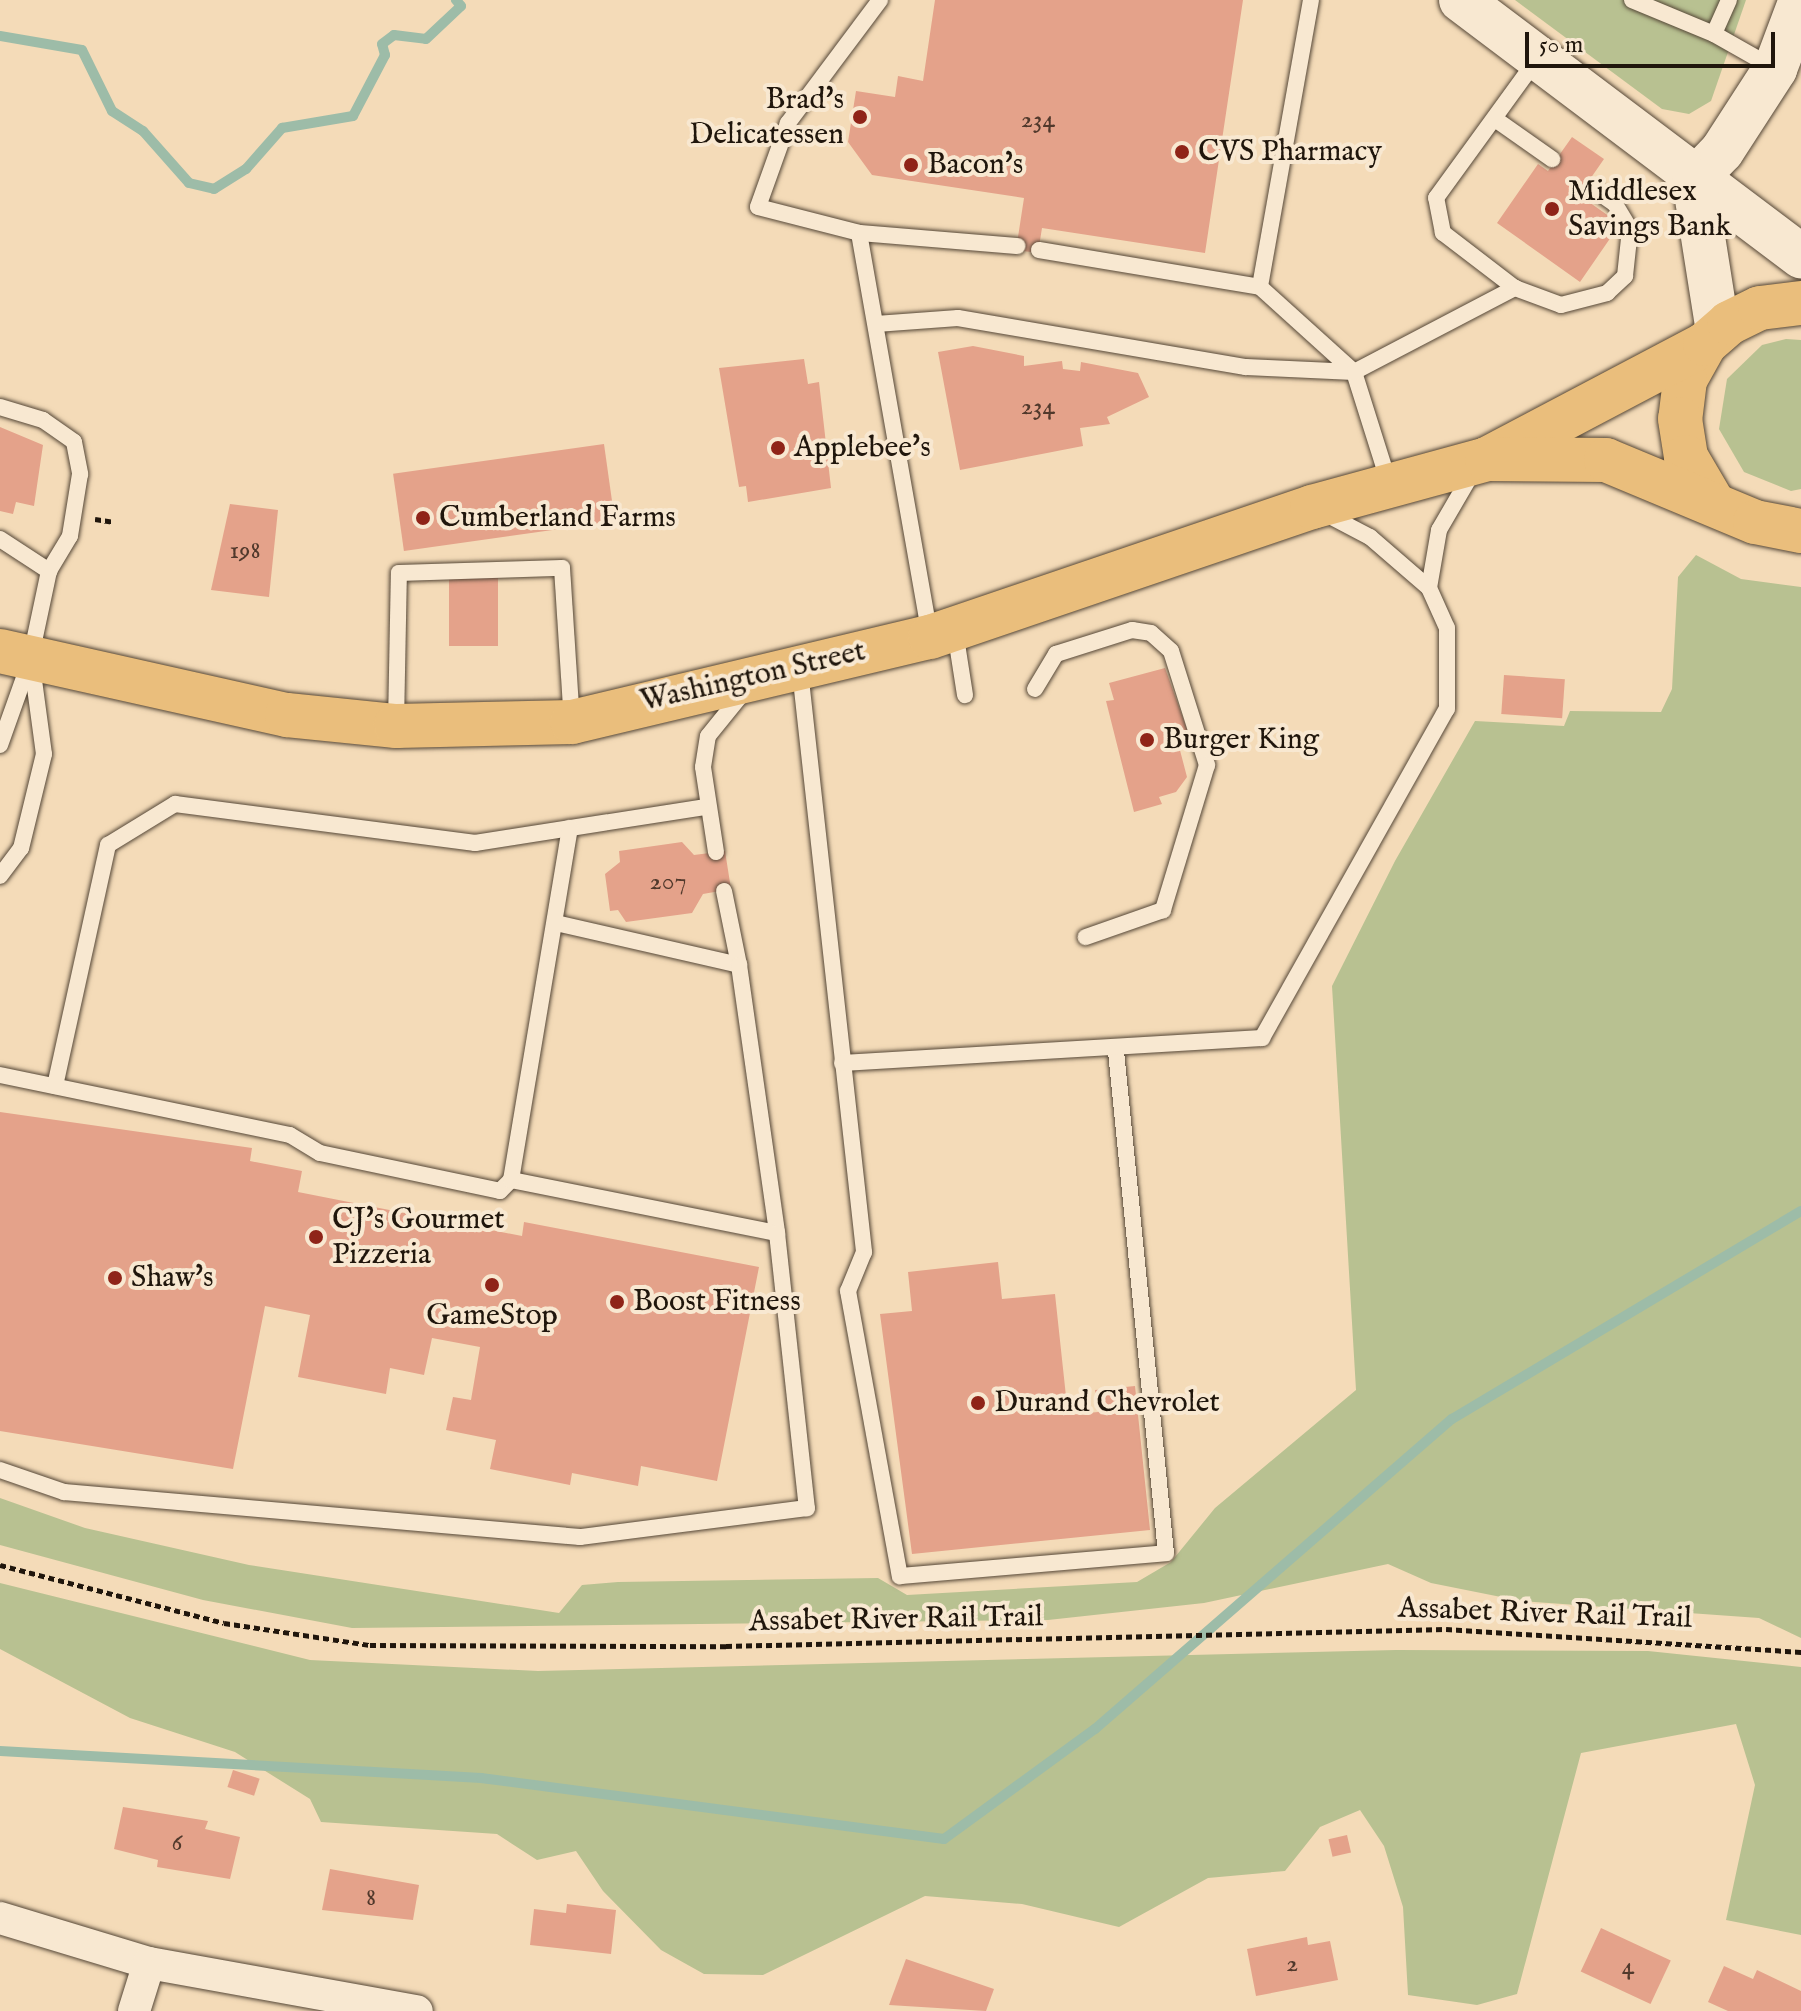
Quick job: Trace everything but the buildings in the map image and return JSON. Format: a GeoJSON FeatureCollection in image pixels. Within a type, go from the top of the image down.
{"type":"FeatureCollection","features":[{"type":"Feature","properties":{"kind":"main road"},"geometry":{"type":"LineString","coordinates":[[1461,0],[1694,180],[1801,256]]}},
{"type":"Feature","properties":{"kind":"main road"},"geometry":{"type":"LineString","coordinates":[[1694,180],[1722,151],[1775,69],[1801,0]]}},
{"type":"Feature","properties":{"kind":"main road"},"geometry":{"type":"LineString","coordinates":[[1694,180],[1712,338],[1685,380],[1680,419],[1691,470],[1713,503]]}},
{"type":"Feature","properties":{"kind":"main road","name":"Washington Street"},"geometry":{"type":"LineString","coordinates":[[1487,459],[1712,338],[1760,308],[1801,303]]}},
{"type":"Feature","properties":{"kind":"main road","name":"Washington Street"},"geometry":{"type":"LineString","coordinates":[[15,654],[156,692],[396,726],[572,722],[943,633],[1312,507],[1389,483],[1487,459],[1606,460],[1713,503],[1801,531]]}},
{"type":"Feature","properties":{"kind":"street"},"geometry":{"type":"LineString","coordinates":[[0,1918],[149,1963],[417,2011]]}},
{"type":"Feature","properties":{"kind":"street"},"geometry":{"type":"LineString","coordinates":[[134,2011],[149,1963]]}},
{"type":"Feature","properties":{"kind":"lane"},"geometry":{"type":"LineString","coordinates":[[880,0],[788,123],[758,207],[859,233],[1017,246]]}},
{"type":"Feature","properties":{"kind":"lane"},"geometry":{"type":"LineString","coordinates":[[1260,287],[1311,0]]}},
{"type":"Feature","properties":{"kind":"lane"},"geometry":{"type":"LineString","coordinates":[[1632,0],[1714,34],[1775,69]]}},
{"type":"Feature","properties":{"kind":"lane"},"geometry":{"type":"LineString","coordinates":[[1714,34],[1729,0]]}},
{"type":"Feature","properties":{"kind":"lane"},"geometry":{"type":"LineString","coordinates":[[1537,59],[1436,198],[1437,217],[1443,233],[1515,288],[1561,305],[1607,293],[1625,276],[1630,229],[1615,204],[1595,190]]}},
{"type":"Feature","properties":{"kind":"lane"},"geometry":{"type":"LineString","coordinates":[[1495,119],[1552,159]]}},
{"type":"Feature","properties":{"kind":"lane"},"geometry":{"type":"LineString","coordinates":[[859,233],[943,633],[965,695]]}},
{"type":"Feature","properties":{"kind":"lane"},"geometry":{"type":"LineString","coordinates":[[1039,250],[1260,287],[1354,372],[1389,483]]}},
{"type":"Feature","properties":{"kind":"lane"},"geometry":{"type":"LineString","coordinates":[[876,324],[958,318],[1246,367],[1354,372],[1515,288]]}},
{"type":"Feature","properties":{"kind":"lane"},"geometry":{"type":"LineString","coordinates":[[0,407],[43,420],[74,442],[80,474],[70,536],[49,571],[15,654],[0,745]]}},
{"type":"Feature","properties":{"kind":"lane"},"geometry":{"type":"LineString","coordinates":[[1429,588],[1444,517],[1457,488],[1487,459]]}},
{"type":"Feature","properties":{"kind":"lane"},"geometry":{"type":"LineString","coordinates":[[842,1063],[1116,1051],[1262,1038],[1447,709],[1447,628],[1429,588],[1370,537],[1312,507]]}},
{"type":"Feature","properties":{"kind":"lane"},"geometry":{"type":"LineString","coordinates":[[0,539],[49,571]]}},
{"type":"Feature","properties":{"kind":"lane"},"geometry":{"type":"LineString","coordinates":[[396,726],[399,573],[562,568],[572,722]]}},
{"type":"Feature","properties":{"kind":"lane"},"geometry":{"type":"LineString","coordinates":[[1035,689],[1056,654],[1132,630],[1151,633],[1171,651],[1207,765],[1163,910],[1086,937]]}},
{"type":"Feature","properties":{"kind":"lane"},"geometry":{"type":"LineString","coordinates":[[0,876],[21,848],[44,754],[15,654]]}},
{"type":"Feature","properties":{"kind":"lane"},"geometry":{"type":"LineString","coordinates":[[781,673],[842,1063],[864,1252],[848,1291],[900,1576],[1166,1553],[1116,1051]]}},
{"type":"Feature","properties":{"kind":"lane"},"geometry":{"type":"LineString","coordinates":[[716,852],[706,807],[708,736],[781,673]]}},
{"type":"Feature","properties":{"kind":"lane"},"geometry":{"type":"LineString","coordinates":[[55,1086],[108,845],[175,804],[475,843],[706,807]]}},
{"type":"Feature","properties":{"kind":"lane"},"geometry":{"type":"LineString","coordinates":[[0,1075],[290,1135],[320,1153],[500,1191],[511,1180],[570,828]]}},
{"type":"Feature","properties":{"kind":"lane"},"geometry":{"type":"LineString","coordinates":[[0,1470],[64,1492],[580,1537],[807,1508],[777,1233],[739,965],[724,891]]}},
{"type":"Feature","properties":{"kind":"lane"},"geometry":{"type":"LineString","coordinates":[[556,923],[739,965]]}},
{"type":"Feature","properties":{"kind":"lane"},"geometry":{"type":"LineString","coordinates":[[511,1180],[777,1233]]}},
{"type":"Feature","properties":{"kind":"path","name":"Assabet River Rail Trail"},"geometry":{"type":"LineString","coordinates":[[0,1565],[186,1615],[370,1645],[1109,1637],[1236,1632],[1560,1631],[1801,1652]]}},
{"type":"Feature","properties":{"kind":"green space"},"geometry":{"type":"Polygon","coordinates":[[[1515,0],[1746,0],[1711,101],[1689,114],[1662,109],[1515,0]]]}},
{"type":"Feature","properties":{"kind":"green space"},"geometry":{"type":"Polygon","coordinates":[[[1786,339],[1801,340],[1801,489],[1791,491],[1744,472],[1719,429],[1727,379],[1762,345],[1786,339]]]}},
{"type":"Feature","properties":{"kind":"green space"},"geometry":{"type":"Polygon","coordinates":[[[1696,555],[1741,579],[1801,587],[1801,1638],[1759,1618],[1521,1601],[1431,1583],[1388,1564],[1204,1603],[1048,1620],[352,1628],[203,1600],[0,1545],[0,1498],[85,1528],[249,1565],[559,1613],[582,1585],[618,1582],[878,1578],[907,1595],[1137,1582],[1171,1562],[1215,1508],[1356,1390],[1332,986],[1395,861],[1475,721],[1564,726],[1570,711],[1661,712],[1672,689],[1678,577],[1696,555]]]}},
{"type":"Feature","properties":{"kind":"green space"},"geometry":{"type":"Polygon","coordinates":[[[0,1583],[310,1660],[538,1671],[1396,1650],[1648,1651],[1801,1667],[1801,1935],[1726,1920],[1755,1785],[1736,1724],[1581,1753],[1517,1994],[1477,2005],[1408,1995],[1403,1907],[1384,1846],[1360,1810],[1320,1827],[1285,1871],[1208,1878],[1119,1927],[1022,1904],[925,1896],[763,1975],[704,1974],[661,1950],[603,1891],[576,1851],[537,1860],[497,1834],[321,1822],[310,1799],[235,1752],[130,1718],[0,1649],[0,1583]]]}},
{"type":"Feature","properties":{"kind":"waterway"},"geometry":{"type":"LineString","coordinates":[[0,36],[82,50],[112,111],[143,131],[189,183],[214,189],[246,169],[282,128],[353,116],[385,55],[382,44],[394,35],[426,39],[461,6],[456,0]]}},
{"type":"Feature","properties":{"kind":"waterway"},"geometry":{"type":"LineString","coordinates":[[0,1751],[481,1778],[944,1839],[1095,1729],[1452,1419],[1801,1211]]}},
{"type":"Feature","properties":{"kind":"place","name":"Brad's Delicatessen"},"geometry":{"type":"Point","coordinates":[860,117]}},
{"type":"Feature","properties":{"kind":"place","name":"CVS Pharmacy"},"geometry":{"type":"Point","coordinates":[1182,152]}},
{"type":"Feature","properties":{"kind":"place","name":"Bacon's"},"geometry":{"type":"Point","coordinates":[911,165]}},
{"type":"Feature","properties":{"kind":"place","name":"Middlesex Savings Bank"},"geometry":{"type":"Point","coordinates":[1552,209]}},
{"type":"Feature","properties":{"kind":"place","name":"Applebee's"},"geometry":{"type":"Point","coordinates":[778,448]}},
{"type":"Feature","properties":{"kind":"place","name":"Cumberland Farms"},"geometry":{"type":"Point","coordinates":[423,518]}},
{"type":"Feature","properties":{"kind":"place","name":"Burger King"},"geometry":{"type":"Point","coordinates":[1147,740]}},
{"type":"Feature","properties":{"kind":"place","name":"CJ's Gourmet Pizzeria"},"geometry":{"type":"Point","coordinates":[316,1237]}},
{"type":"Feature","properties":{"kind":"place","name":"Shaw's"},"geometry":{"type":"Point","coordinates":[115,1278]}},
{"type":"Feature","properties":{"kind":"place","name":"GameStop"},"geometry":{"type":"Point","coordinates":[492,1285]}},
{"type":"Feature","properties":{"kind":"place","name":"Boost Fitness"},"geometry":{"type":"Point","coordinates":[617,1302]}},
{"type":"Feature","properties":{"kind":"place","name":"Durand Chevrolet"},"geometry":{"type":"Point","coordinates":[978,1403]}}]}
